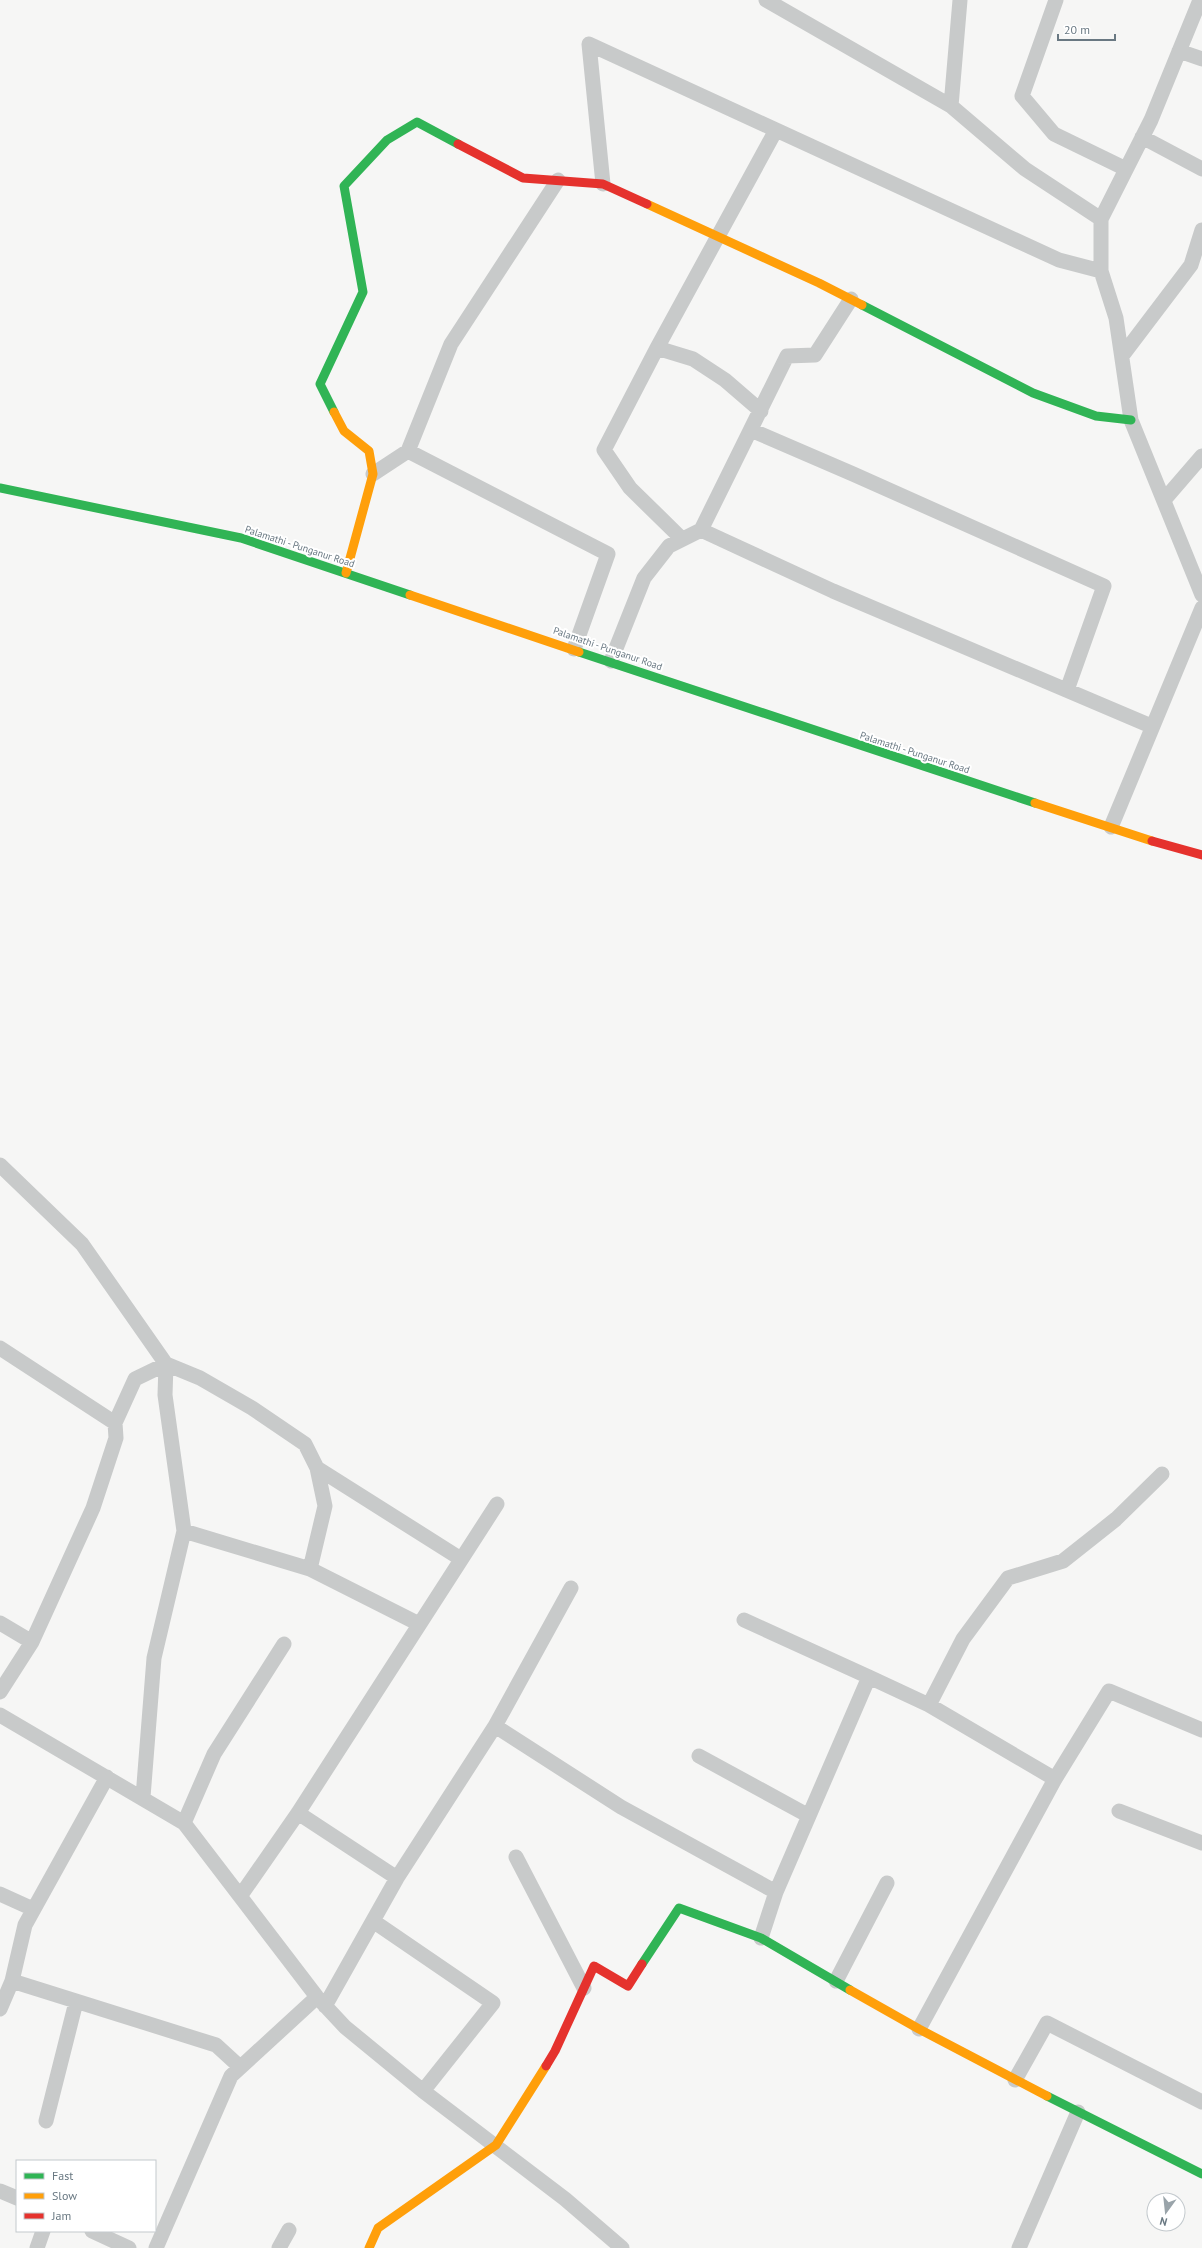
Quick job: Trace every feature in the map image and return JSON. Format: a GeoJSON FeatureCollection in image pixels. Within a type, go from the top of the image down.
{"type":"FeatureCollection","features":[{"type":"Feature","properties":{"kind":"street"},"geometry":{"type":"LineString","coordinates":[[766,0],[951,106],[1024,169],[1101,219]]}},
{"type":"Feature","properties":{"kind":"street"},"geometry":{"type":"LineString","coordinates":[[951,106],[960,0]]}},
{"type":"Feature","properties":{"kind":"street"},"geometry":{"type":"LineString","coordinates":[[1056,0],[1022,96],[1054,134],[1126,169]]}},
{"type":"Feature","properties":{"kind":"street"},"geometry":{"type":"LineString","coordinates":[[1200,0],[1142,137],[1101,219],[1100,271],[1116,318],[1131,420],[1202,596]]}},
{"type":"Feature","properties":{"kind":"street"},"geometry":{"type":"LineString","coordinates":[[603,184],[589,44],[1059,260],[1100,271]]}},
{"type":"Feature","properties":{"kind":"street"},"geometry":{"type":"LineString","coordinates":[[1179,51],[1202,59]]}},
{"type":"Feature","properties":{"kind":"street"},"geometry":{"type":"LineString","coordinates":[[346,573],[372,474],[369,451],[344,431],[320,384],[363,292],[344,186],[387,140],[417,122],[523,178],[603,184],[851,299],[1033,393],[1096,416],[1131,420]]}},
{"type":"Feature","properties":{"kind":"street"},"geometry":{"type":"LineString","coordinates":[[682,539],[630,488],[604,450],[657,348],[776,130]]}},
{"type":"Feature","properties":{"kind":"street"},"geometry":{"type":"LineString","coordinates":[[1142,137],[1202,169]]}},
{"type":"Feature","properties":{"kind":"street"},"geometry":{"type":"LineString","coordinates":[[372,474],[408,451],[451,344],[558,180]]}},
{"type":"Feature","properties":{"kind":"street"},"geometry":{"type":"LineString","coordinates":[[1122,356],[1191,265],[1202,230]]}},
{"type":"Feature","properties":{"kind":"street"},"geometry":{"type":"LineString","coordinates":[[611,661],[644,578],[669,546],[701,530],[787,356],[815,355],[851,299]]}},
{"type":"Feature","properties":{"kind":"street"},"geometry":{"type":"LineString","coordinates":[[657,348],[692,359],[725,380],[761,411]]}},
{"type":"Feature","properties":{"kind":"street"},"geometry":{"type":"LineString","coordinates":[[751,430],[1104,586],[1067,690]]}},
{"type":"Feature","properties":{"kind":"street"},"geometry":{"type":"LineString","coordinates":[[408,451],[608,554],[574,649]]}},
{"type":"Feature","properties":{"kind":"street"},"geometry":{"type":"LineString","coordinates":[[1164,500],[1202,456]]}},
{"type":"Feature","properties":{"kind":"street","name":"Palamathi - Punganur Road"},"geometry":{"type":"LineString","coordinates":[[0,488],[241,538],[849,742],[1202,855]]}},
{"type":"Feature","properties":{"kind":"street"},"geometry":{"type":"LineString","coordinates":[[701,530],[833,591],[1152,726]]}},
{"type":"Feature","properties":{"kind":"street"},"geometry":{"type":"LineString","coordinates":[[1111,827],[1202,608]]}},
{"type":"Feature","properties":{"kind":"street"},"geometry":{"type":"LineString","coordinates":[[0,1165],[82,1244],[166,1364],[200,1378],[252,1408],[305,1444],[317,1468],[325,1506],[310,1570]]}},
{"type":"Feature","properties":{"kind":"street"},"geometry":{"type":"LineString","coordinates":[[0,1348],[115,1423]]}},
{"type":"Feature","properties":{"kind":"street"},"geometry":{"type":"LineString","coordinates":[[0,1692],[32,1642],[94,1508],[116,1438],[115,1423],[135,1379],[166,1364]]}},
{"type":"Feature","properties":{"kind":"street"},"geometry":{"type":"LineString","coordinates":[[143,1797],[154,1658],[184,1531],[165,1395],[166,1364]]}},
{"type":"Feature","properties":{"kind":"street"},"geometry":{"type":"LineString","coordinates":[[317,1468],[461,1559]]}},
{"type":"Feature","properties":{"kind":"street"},"geometry":{"type":"LineString","coordinates":[[929,1705],[963,1639],[1008,1578],[1063,1560],[1116,1519],[1162,1474]]}},
{"type":"Feature","properties":{"kind":"street"},"geometry":{"type":"LineString","coordinates":[[241,1895],[298,1813],[497,1504]]}},
{"type":"Feature","properties":{"kind":"street"},"geometry":{"type":"LineString","coordinates":[[184,1531],[310,1570],[419,1624]]}},
{"type":"Feature","properties":{"kind":"street"},"geometry":{"type":"LineString","coordinates":[[156,2248],[232,2076],[321,2002],[373,1921],[397,1878],[495,1726],[572,1588]]}},
{"type":"Feature","properties":{"kind":"street"},"geometry":{"type":"LineString","coordinates":[[744,1620],[929,1705],[1055,1779]]}},
{"type":"Feature","properties":{"kind":"street"},"geometry":{"type":"LineString","coordinates":[[0,1623],[32,1642]]}},
{"type":"Feature","properties":{"kind":"street"},"geometry":{"type":"LineString","coordinates":[[184,1823],[214,1754],[284,1644]]}},
{"type":"Feature","properties":{"kind":"street"},"geometry":{"type":"LineString","coordinates":[[761,1938],[776,1892],[869,1677]]}},
{"type":"Feature","properties":{"kind":"street"},"geometry":{"type":"LineString","coordinates":[[919,2029],[1055,1779],[1109,1691],[1202,1730]]}},
{"type":"Feature","properties":{"kind":"street"},"geometry":{"type":"LineString","coordinates":[[0,1715],[143,1797],[184,1823],[241,1895],[321,2002],[345,2027],[424,2091],[566,2199],[622,2248]]}},
{"type":"Feature","properties":{"kind":"street"},"geometry":{"type":"LineString","coordinates":[[495,1726],[621,1807],[776,1892]]}},
{"type":"Feature","properties":{"kind":"street"},"geometry":{"type":"LineString","coordinates":[[699,1756],[809,1816]]}},
{"type":"Feature","properties":{"kind":"street"},"geometry":{"type":"LineString","coordinates":[[2,2000],[12,1981],[25,1925],[107,1777]]}},
{"type":"Feature","properties":{"kind":"street"},"geometry":{"type":"LineString","coordinates":[[1120,1811],[1202,1843]]}},
{"type":"Feature","properties":{"kind":"street"},"geometry":{"type":"LineString","coordinates":[[298,1813],[397,1878]]}},
{"type":"Feature","properties":{"kind":"street"},"geometry":{"type":"LineString","coordinates":[[516,1857],[584,1988]]}},
{"type":"Feature","properties":{"kind":"street"},"geometry":{"type":"LineString","coordinates":[[836,1981],[887,1883]]}},
{"type":"Feature","properties":{"kind":"street"},"geometry":{"type":"LineString","coordinates":[[0,1894],[33,1909]]}},
{"type":"Feature","properties":{"kind":"street"},"geometry":{"type":"LineString","coordinates":[[369,2248],[378,2228],[496,2146],[555,2051],[594,1966],[628,1986],[679,1908],[761,1938],[919,2029],[1015,2080],[1202,2174]]}},
{"type":"Feature","properties":{"kind":"street"},"geometry":{"type":"LineString","coordinates":[[373,1921],[494,2003],[424,2091]]}},
{"type":"Feature","properties":{"kind":"street"},"geometry":{"type":"LineString","coordinates":[[12,1981],[216,2045],[240,2068]]}},
{"type":"Feature","properties":{"kind":"street"},"geometry":{"type":"LineString","coordinates":[[46,2121],[76,2002]]}},
{"type":"Feature","properties":{"kind":"street"},"geometry":{"type":"LineString","coordinates":[[1015,2080],[1047,2023],[1202,2102]]}},
{"type":"Feature","properties":{"kind":"street"},"geometry":{"type":"LineString","coordinates":[[1019,2248],[1078,2112]]}},
{"type":"Feature","properties":{"kind":"street"},"geometry":{"type":"LineString","coordinates":[[0,2191],[16,2198]]}},
{"type":"Feature","properties":{"kind":"street"},"geometry":{"type":"LineString","coordinates":[[279,2248],[289,2230]]}},
{"type":"Feature","properties":{"kind":"street"},"geometry":{"type":"LineString","coordinates":[[37,2248],[42,2232]]}},
{"type":"Feature","properties":{"kind":"street"},"geometry":{"type":"LineString","coordinates":[[94,2232],[129,2248]]}},
{"type":"Feature","properties":{"kind":"traffic: fast"},"geometry":{"type":"LineString","coordinates":[[334,412],[320,384],[363,292],[344,186],[387,140],[417,122],[458,144]]}},
{"type":"Feature","properties":{"kind":"traffic: fast"},"geometry":{"type":"LineString","coordinates":[[862,305],[1033,393],[1096,416],[1131,420]]}},
{"type":"Feature","properties":{"kind":"traffic: fast"},"geometry":{"type":"LineString","coordinates":[[0,488],[241,538],[410,595]]}},
{"type":"Feature","properties":{"kind":"traffic: fast"},"geometry":{"type":"LineString","coordinates":[[579,652],[1035,803]]}},
{"type":"Feature","properties":{"kind":"traffic: fast"},"geometry":{"type":"LineString","coordinates":[[642,1964],[679,1908],[761,1938],[850,1990]]}},
{"type":"Feature","properties":{"kind":"traffic: fast"},"geometry":{"type":"LineString","coordinates":[[1047,2096],[1202,2174]]}},
{"type":"Feature","properties":{"kind":"traffic: slow"},"geometry":{"type":"LineString","coordinates":[[647,204],[819,283],[862,305]]}},
{"type":"Feature","properties":{"kind":"traffic: slow"},"geometry":{"type":"LineString","coordinates":[[334,412],[344,431],[369,451],[373,474],[346,573]]}},
{"type":"Feature","properties":{"kind":"traffic: slow"},"geometry":{"type":"LineString","coordinates":[[410,595],[579,652]]}},
{"type":"Feature","properties":{"kind":"traffic: slow"},"geometry":{"type":"LineString","coordinates":[[1035,803],[1152,841]]}},
{"type":"Feature","properties":{"kind":"traffic: slow"},"geometry":{"type":"LineString","coordinates":[[850,1990],[919,2029],[1047,2096]]}},
{"type":"Feature","properties":{"kind":"traffic: slow"},"geometry":{"type":"LineString","coordinates":[[369,2248],[378,2228],[496,2145],[546,2066]]}},
{"type":"Feature","properties":{"kind":"traffic: jam"},"geometry":{"type":"LineString","coordinates":[[458,144],[523,178],[603,184],[647,204]]}},
{"type":"Feature","properties":{"kind":"traffic: jam"},"geometry":{"type":"LineString","coordinates":[[1152,841],[1202,855]]}},
{"type":"Feature","properties":{"kind":"traffic: jam"},"geometry":{"type":"LineString","coordinates":[[546,2066],[555,2051],[594,1966],[628,1986],[642,1964]]}}]}
